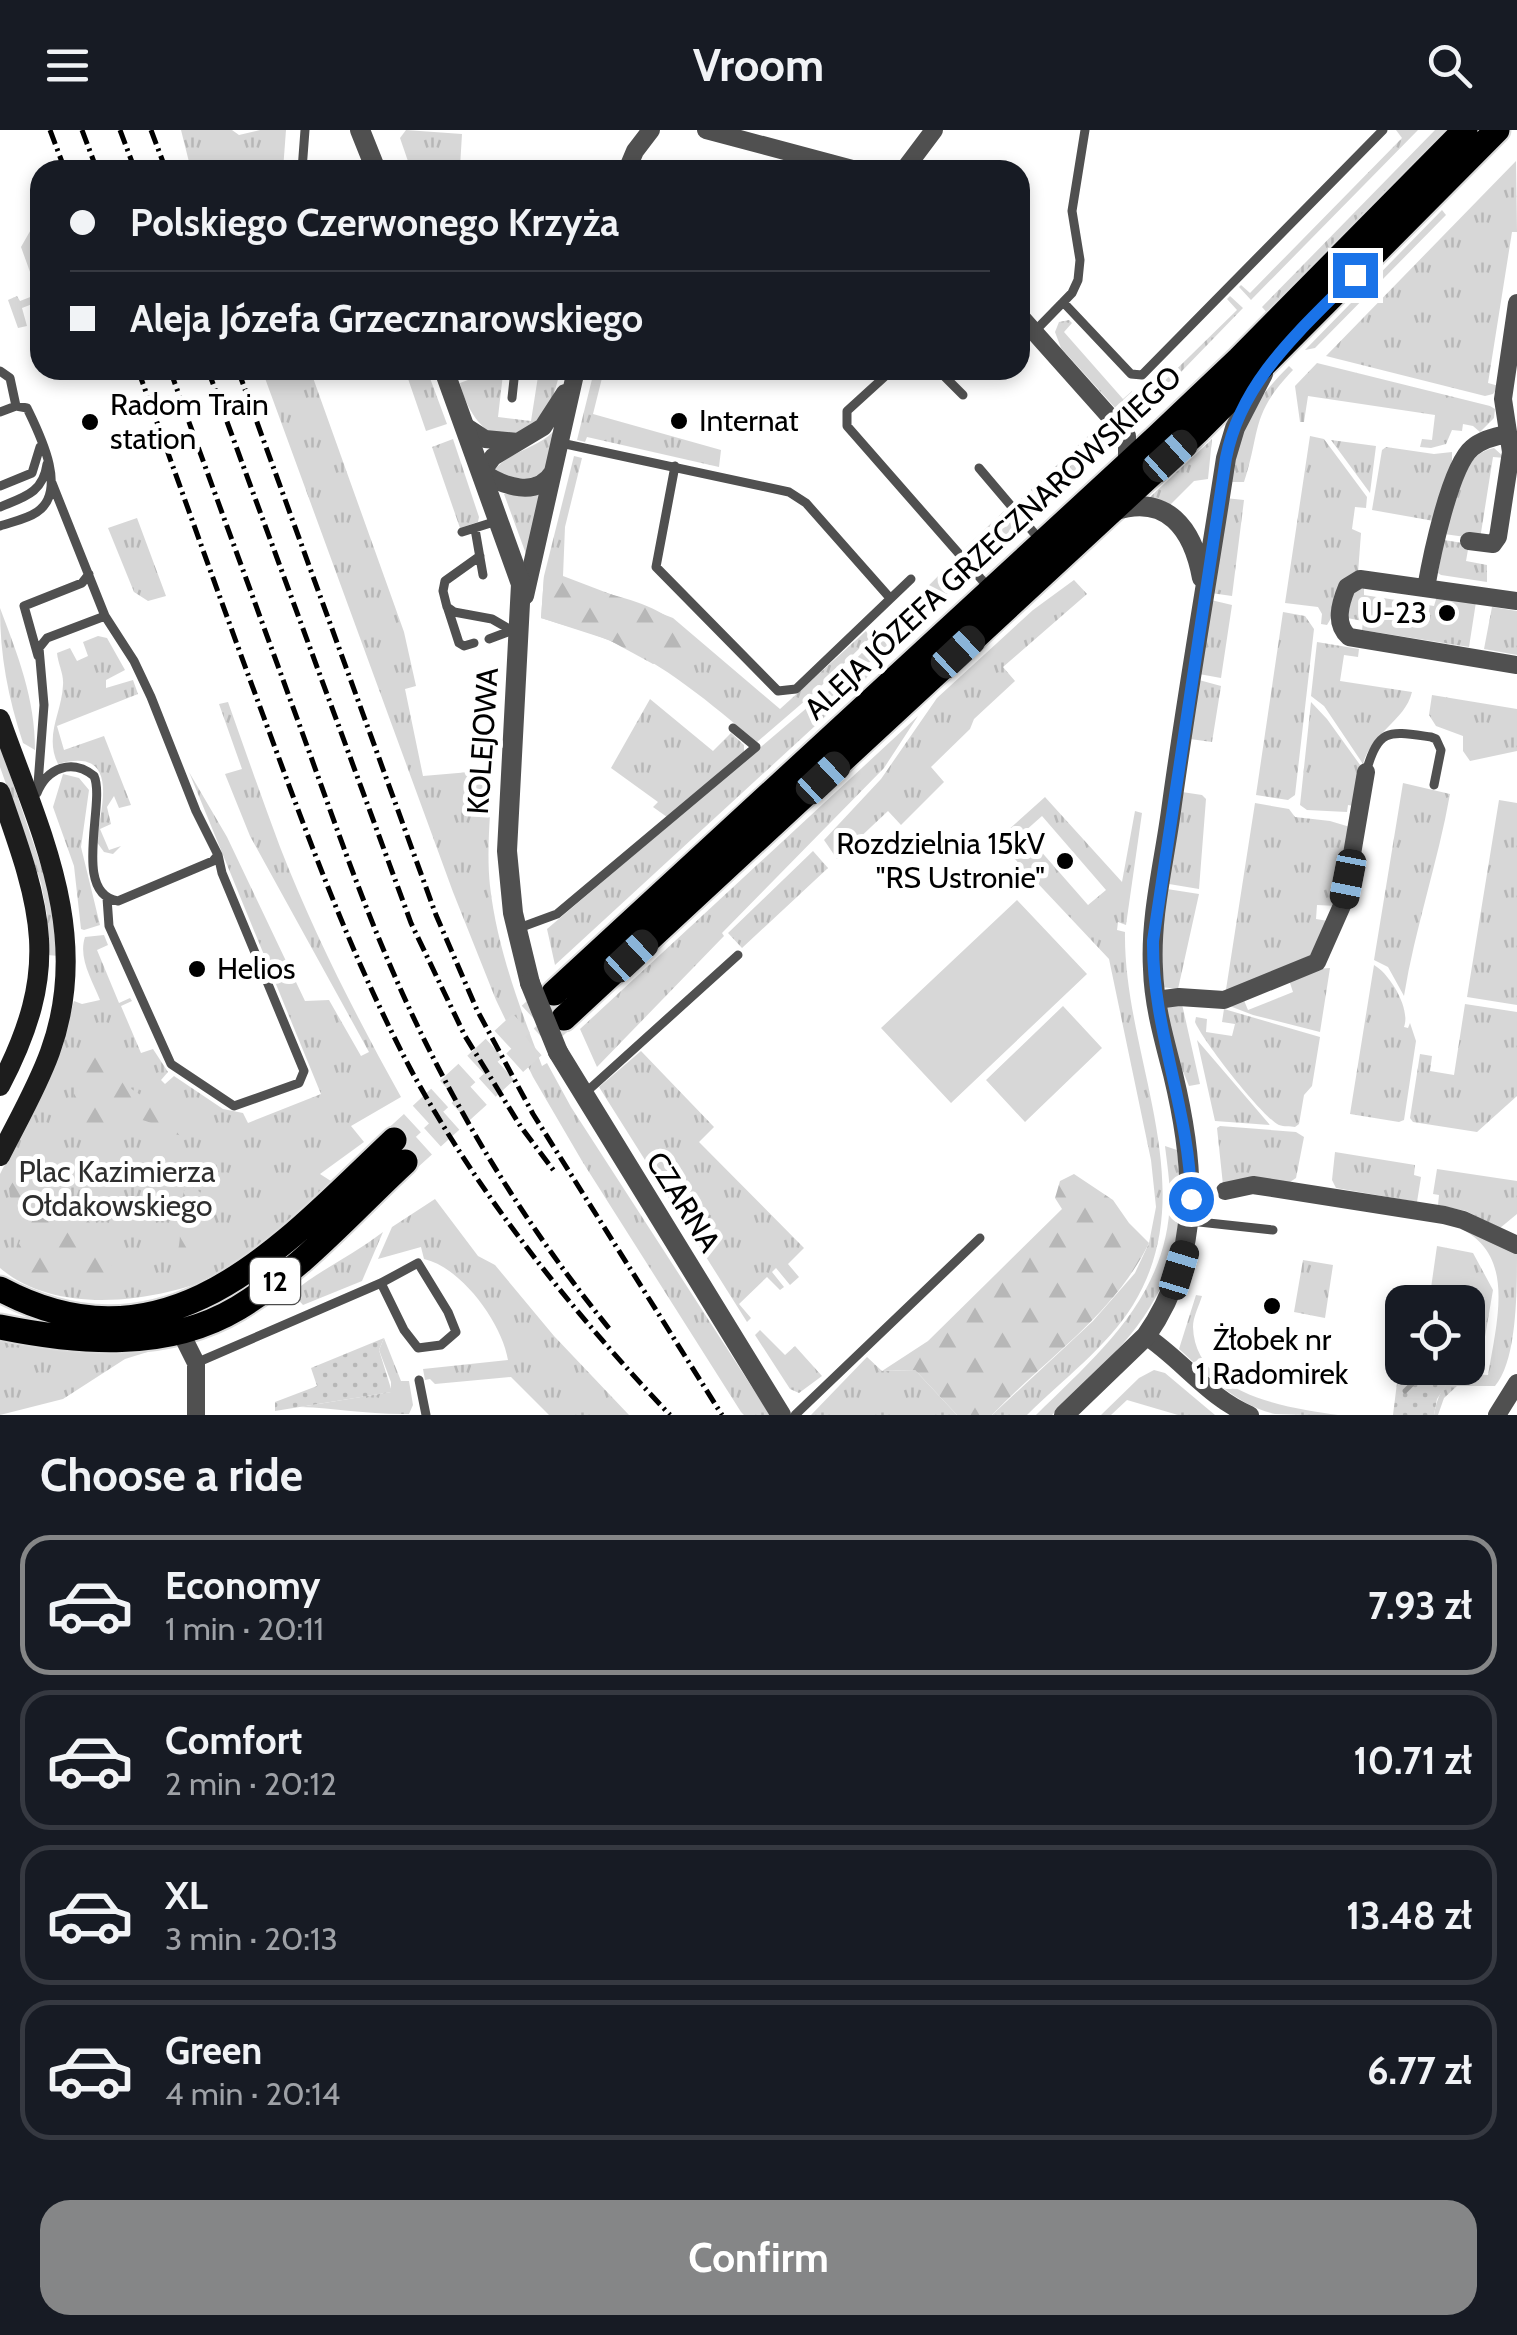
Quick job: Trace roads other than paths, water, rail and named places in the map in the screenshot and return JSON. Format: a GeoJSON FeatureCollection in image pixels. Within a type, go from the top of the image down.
{"type":"FeatureCollection","features":[{"type":"Feature","properties":{"kind":"main road","name":"ALEJA JÓZEFA GRZECZNAROWSKIEGO"},"geometry":{"type":"LineString","coordinates":[[553,1009],[990,590],[1239,359],[1464,130]]}},
{"type":"Feature","properties":{"kind":"main road","name":"ALEJA JÓZEFA GRZECZNAROWSKIEGO"},"geometry":{"type":"LineString","coordinates":[[553,1009],[1108,513],[1268,364],[1497,130]]}},
{"type":"Feature","properties":{"kind":"main road"},"geometry":{"type":"LineString","coordinates":[[0,718],[64,913],[68,957],[65,996],[50,1054],[0,1156]]}},
{"type":"Feature","properties":{"kind":"main road"},"geometry":{"type":"LineString","coordinates":[[0,792],[37,908],[40,952],[36,988],[22,1039],[0,1086]]}},
{"type":"Feature","properties":{"kind":"main road","name":"12"},"geometry":{"type":"LineString","coordinates":[[4,1296],[63,1313],[92,1316],[175,1320],[224,1315],[256,1297],[400,1151]]}},
{"type":"Feature","properties":{"kind":"main road"},"geometry":{"type":"LineString","coordinates":[[4,1296],[54,1336]]}},
{"type":"Feature","properties":{"kind":"main road","name":"12"},"geometry":{"type":"LineString","coordinates":[[0,1327],[54,1336],[130,1340],[175,1320]]}},
{"type":"Feature","properties":{"kind":"street"},"geometry":{"type":"LineString","coordinates":[[358,130],[362,160]]}},
{"type":"Feature","properties":{"kind":"street"},"geometry":{"type":"LineString","coordinates":[[358,130],[372,160]]}},
{"type":"Feature","properties":{"kind":"street"},"geometry":{"type":"LineString","coordinates":[[631,160],[650,130]]}},
{"type":"Feature","properties":{"kind":"street"},"geometry":{"type":"LineString","coordinates":[[706,130],[819,160]]}},
{"type":"Feature","properties":{"kind":"street"},"geometry":{"type":"LineString","coordinates":[[733,130],[753,142]]}},
{"type":"Feature","properties":{"kind":"street"},"geometry":{"type":"LineString","coordinates":[[912,160],[934,130]]}},
{"type":"Feature","properties":{"kind":"street"},"geometry":{"type":"LineString","coordinates":[[1470,541],[1493,544],[1498,538],[1510,460],[1503,399],[1517,303]]}},
{"type":"Feature","properties":{"kind":"street"},"geometry":{"type":"LineString","coordinates":[[1030,327],[1127,436],[1127,464]]}},
{"type":"Feature","properties":{"kind":"street"},"geometry":{"type":"LineString","coordinates":[[1064,1415],[1146,1336],[1170,1293],[1186,1248],[1190,1221],[1189,1152],[1156,1000],[1154,932],[1229,444],[1268,364]]}},
{"type":"Feature","properties":{"kind":"street"},"geometry":{"type":"LineString","coordinates":[[454,380],[465,426],[517,569],[522,607]]}},
{"type":"Feature","properties":{"kind":"street","name":"KOLEJOWA"},"geometry":{"type":"LineString","coordinates":[[482,472],[493,457],[533,435],[554,414],[571,380]]}},
{"type":"Feature","properties":{"kind":"street","name":"KOLEJOWA"},"geometry":{"type":"LineString","coordinates":[[553,1009],[530,983],[516,929],[507,827],[517,633],[574,380]]}},
{"type":"Feature","properties":{"kind":"street"},"geometry":{"type":"LineString","coordinates":[[465,426],[485,439],[518,442]]}},
{"type":"Feature","properties":{"kind":"street"},"geometry":{"type":"LineString","coordinates":[[1426,588],[1432,548],[1463,460],[1475,445],[1508,434]]}},
{"type":"Feature","properties":{"kind":"street"},"geometry":{"type":"LineString","coordinates":[[1127,436],[1157,437]]}},
{"type":"Feature","properties":{"kind":"street"},"geometry":{"type":"LineString","coordinates":[[482,472],[500,483],[520,488],[546,482],[554,469]]}},
{"type":"Feature","properties":{"kind":"street"},"geometry":{"type":"LineString","coordinates":[[1108,513],[1138,504],[1174,518],[1198,557],[1204,595]]}},
{"type":"Feature","properties":{"kind":"street"},"geometry":{"type":"LineString","coordinates":[[1517,601],[1371,579],[1352,582],[1343,598],[1340,618],[1342,631],[1349,638],[1517,664]]}},
{"type":"Feature","properties":{"kind":"street"},"geometry":{"type":"LineString","coordinates":[[1156,1000],[1232,998],[1317,962],[1344,900],[1366,772]]}},
{"type":"Feature","properties":{"kind":"street","name":"CZARNA"},"geometry":{"type":"LineString","coordinates":[[553,1009],[558,1052],[582,1096],[781,1415]]}},
{"type":"Feature","properties":{"kind":"street"},"geometry":{"type":"LineString","coordinates":[[1225,1190],[1253,1185],[1444,1215],[1517,1245]]}},
{"type":"Feature","properties":{"kind":"street"},"geometry":{"type":"LineString","coordinates":[[175,1320],[196,1363],[196,1415]]}},
{"type":"Feature","properties":{"kind":"street"},"geometry":{"type":"LineString","coordinates":[[1146,1336],[1169,1351],[1221,1398],[1250,1415]]}},
{"type":"Feature","properties":{"kind":"street"},"geometry":{"type":"LineString","coordinates":[[1498,1415],[1517,1384]]}},
{"type":"Feature","properties":{"kind":"lane"},"geometry":{"type":"LineString","coordinates":[[303,160],[305,130]]}},
{"type":"Feature","properties":{"kind":"lane"},"geometry":{"type":"LineString","coordinates":[[1034,332],[1074,289],[1080,264],[1072,218],[1085,130]]}},
{"type":"Feature","properties":{"kind":"lane"},"geometry":{"type":"LineString","coordinates":[[1063,302],[1131,374],[1142,375],[1383,130]]}},
{"type":"Feature","properties":{"kind":"lane"},"geometry":{"type":"LineString","coordinates":[[0,371],[10,378],[16,406]]}},
{"type":"Feature","properties":{"kind":"lane"},"geometry":{"type":"LineString","coordinates":[[512,398],[514,380]]}},
{"type":"Feature","properties":{"kind":"lane"},"geometry":{"type":"LineString","coordinates":[[881,380],[847,412],[847,426],[990,590]]}},
{"type":"Feature","properties":{"kind":"lane"},"geometry":{"type":"LineString","coordinates":[[948,380],[963,395]]}},
{"type":"Feature","properties":{"kind":"lane"},"geometry":{"type":"LineString","coordinates":[[0,412],[16,406],[28,408],[52,484],[88,574],[106,616],[134,661],[218,853],[304,1071],[302,1081],[234,1106],[170,1064],[109,926],[106,898],[91,856],[99,795],[94,776],[81,767],[66,766],[50,772],[37,792]]}},
{"type":"Feature","properties":{"kind":"lane"},"geometry":{"type":"LineString","coordinates":[[0,486],[32,473],[38,462],[40,442]]}},
{"type":"Feature","properties":{"kind":"lane"},"geometry":{"type":"LineString","coordinates":[[561,443],[789,492],[799,498],[890,598]]}},
{"type":"Feature","properties":{"kind":"lane"},"geometry":{"type":"LineString","coordinates":[[0,506],[36,492],[45,477],[47,461]]}},
{"type":"Feature","properties":{"kind":"lane"},"geometry":{"type":"LineString","coordinates":[[675,466],[656,566],[772,687],[785,692],[796,689],[910,579]]}},
{"type":"Feature","properties":{"kind":"lane"},"geometry":{"type":"LineString","coordinates":[[979,468],[1042,542]]}},
{"type":"Feature","properties":{"kind":"lane"},"geometry":{"type":"LineString","coordinates":[[0,526],[37,512],[47,500],[52,484]]}},
{"type":"Feature","properties":{"kind":"lane"},"geometry":{"type":"LineString","coordinates":[[462,532],[500,520]]}},
{"type":"Feature","properties":{"kind":"lane"},"geometry":{"type":"LineString","coordinates":[[474,528],[483,576]]}},
{"type":"Feature","properties":{"kind":"lane"},"geometry":{"type":"LineString","coordinates":[[474,643],[459,643],[443,591],[446,581],[480,556]]}},
{"type":"Feature","properties":{"kind":"lane"},"geometry":{"type":"LineString","coordinates":[[40,664],[24,606],[82,583],[88,574]]}},
{"type":"Feature","properties":{"kind":"lane"},"geometry":{"type":"LineString","coordinates":[[488,603],[492,619]]}},
{"type":"Feature","properties":{"kind":"lane"},"geometry":{"type":"LineString","coordinates":[[447,607],[454,612],[492,619],[517,633]]}},
{"type":"Feature","properties":{"kind":"lane"},"geometry":{"type":"LineString","coordinates":[[34,817],[44,705],[39,648],[46,638],[106,616]]}},
{"type":"Feature","properties":{"kind":"lane"},"geometry":{"type":"LineString","coordinates":[[489,639],[517,633]]}},
{"type":"Feature","properties":{"kind":"lane"},"geometry":{"type":"LineString","coordinates":[[516,929],[556,914],[756,748],[733,728]]}},
{"type":"Feature","properties":{"kind":"lane"},"geometry":{"type":"LineString","coordinates":[[1366,772],[1384,735],[1392,731],[1430,737],[1440,743],[1434,785]]}},
{"type":"Feature","properties":{"kind":"lane"},"geometry":{"type":"LineString","coordinates":[[106,898],[118,900],[213,861],[218,853]]}},
{"type":"Feature","properties":{"kind":"lane"},"geometry":{"type":"LineString","coordinates":[[582,1096],[738,956]]}},
{"type":"Feature","properties":{"kind":"lane"},"geometry":{"type":"LineString","coordinates":[[1190,1221],[1273,1230]]}},
{"type":"Feature","properties":{"kind":"lane"},"geometry":{"type":"LineString","coordinates":[[794,1415],[980,1238]]}},
{"type":"Feature","properties":{"kind":"lane"},"geometry":{"type":"LineString","coordinates":[[196,1363],[381,1283],[418,1263],[456,1332],[441,1345],[418,1348],[404,1330],[381,1283]]}},
{"type":"Feature","properties":{"kind":"lane"},"geometry":{"type":"LineString","coordinates":[[419,1380],[426,1415]]}},
{"type":"Feature","properties":{"kind":"waterway"},"geometry":{"type":"LineString","coordinates":[[1405,1391],[1411,1385]]}},
{"type":"Feature","properties":{"kind":"tunnel"},"geometry":{"type":"LineString","coordinates":[[394,1140],[554,993]]}},
{"type":"Feature","properties":{"kind":"tunnel"},"geometry":{"type":"LineString","coordinates":[[405,1162],[564,1018]]}},
{"type":"Feature","properties":{"kind":"railway"},"geometry":{"type":"LineString","coordinates":[[50,130],[61,160]]}},
{"type":"Feature","properties":{"kind":"railway"},"geometry":{"type":"LineString","coordinates":[[82,130],[93,160]]}},
{"type":"Feature","properties":{"kind":"railway"},"geometry":{"type":"LineString","coordinates":[[120,130],[131,160]]}},
{"type":"Feature","properties":{"kind":"railway"},"geometry":{"type":"LineString","coordinates":[[151,130],[162,160]]}},
{"type":"Feature","properties":{"kind":"railway"},"geometry":{"type":"LineString","coordinates":[[142,380],[318,862],[352,946],[411,1070],[467,1163],[529,1251],[597,1335],[670,1415]]}},
{"type":"Feature","properties":{"kind":"railway"},"geometry":{"type":"LineString","coordinates":[[174,380],[357,883],[415,1020],[490,1160],[548,1248],[612,1332]]}},
{"type":"Feature","properties":{"kind":"railway"},"geometry":{"type":"LineString","coordinates":[[212,380],[411,923],[465,1036],[521,1127],[554,1171]]}},
{"type":"Feature","properties":{"kind":"railway"},"geometry":{"type":"LineString","coordinates":[[242,380],[436,915],[477,1010],[533,1114],[722,1415]]}},
{"type":"Feature","properties":{"kind":"place","name":"Internat"},"geometry":{"type":"Point","coordinates":[679,421]}},
{"type":"Feature","properties":{"kind":"place","name":"Radom Train station"},"geometry":{"type":"Point","coordinates":[90,422]}},
{"type":"Feature","properties":{"kind":"place","name":"U-23"},"geometry":{"type":"Point","coordinates":[1447,613]}},
{"type":"Feature","properties":{"kind":"place","name":"Rozdzielnia 15kV \"RS Ustronie\""},"geometry":{"type":"Point","coordinates":[1065,861]}},
{"type":"Feature","properties":{"kind":"place","name":"Helios"},"geometry":{"type":"Point","coordinates":[197,969]}},
{"type":"Feature","properties":{"kind":"place","name":"Żłobek nr 1 Radomirek"},"geometry":{"type":"Point","coordinates":[1272,1306]}},
{"type":"Feature","properties":{"kind":"park label","name":"Plac Kazimierza Ołdakowskiego"},"geometry":{"type":"Point","coordinates":[117,1189]}}]}
